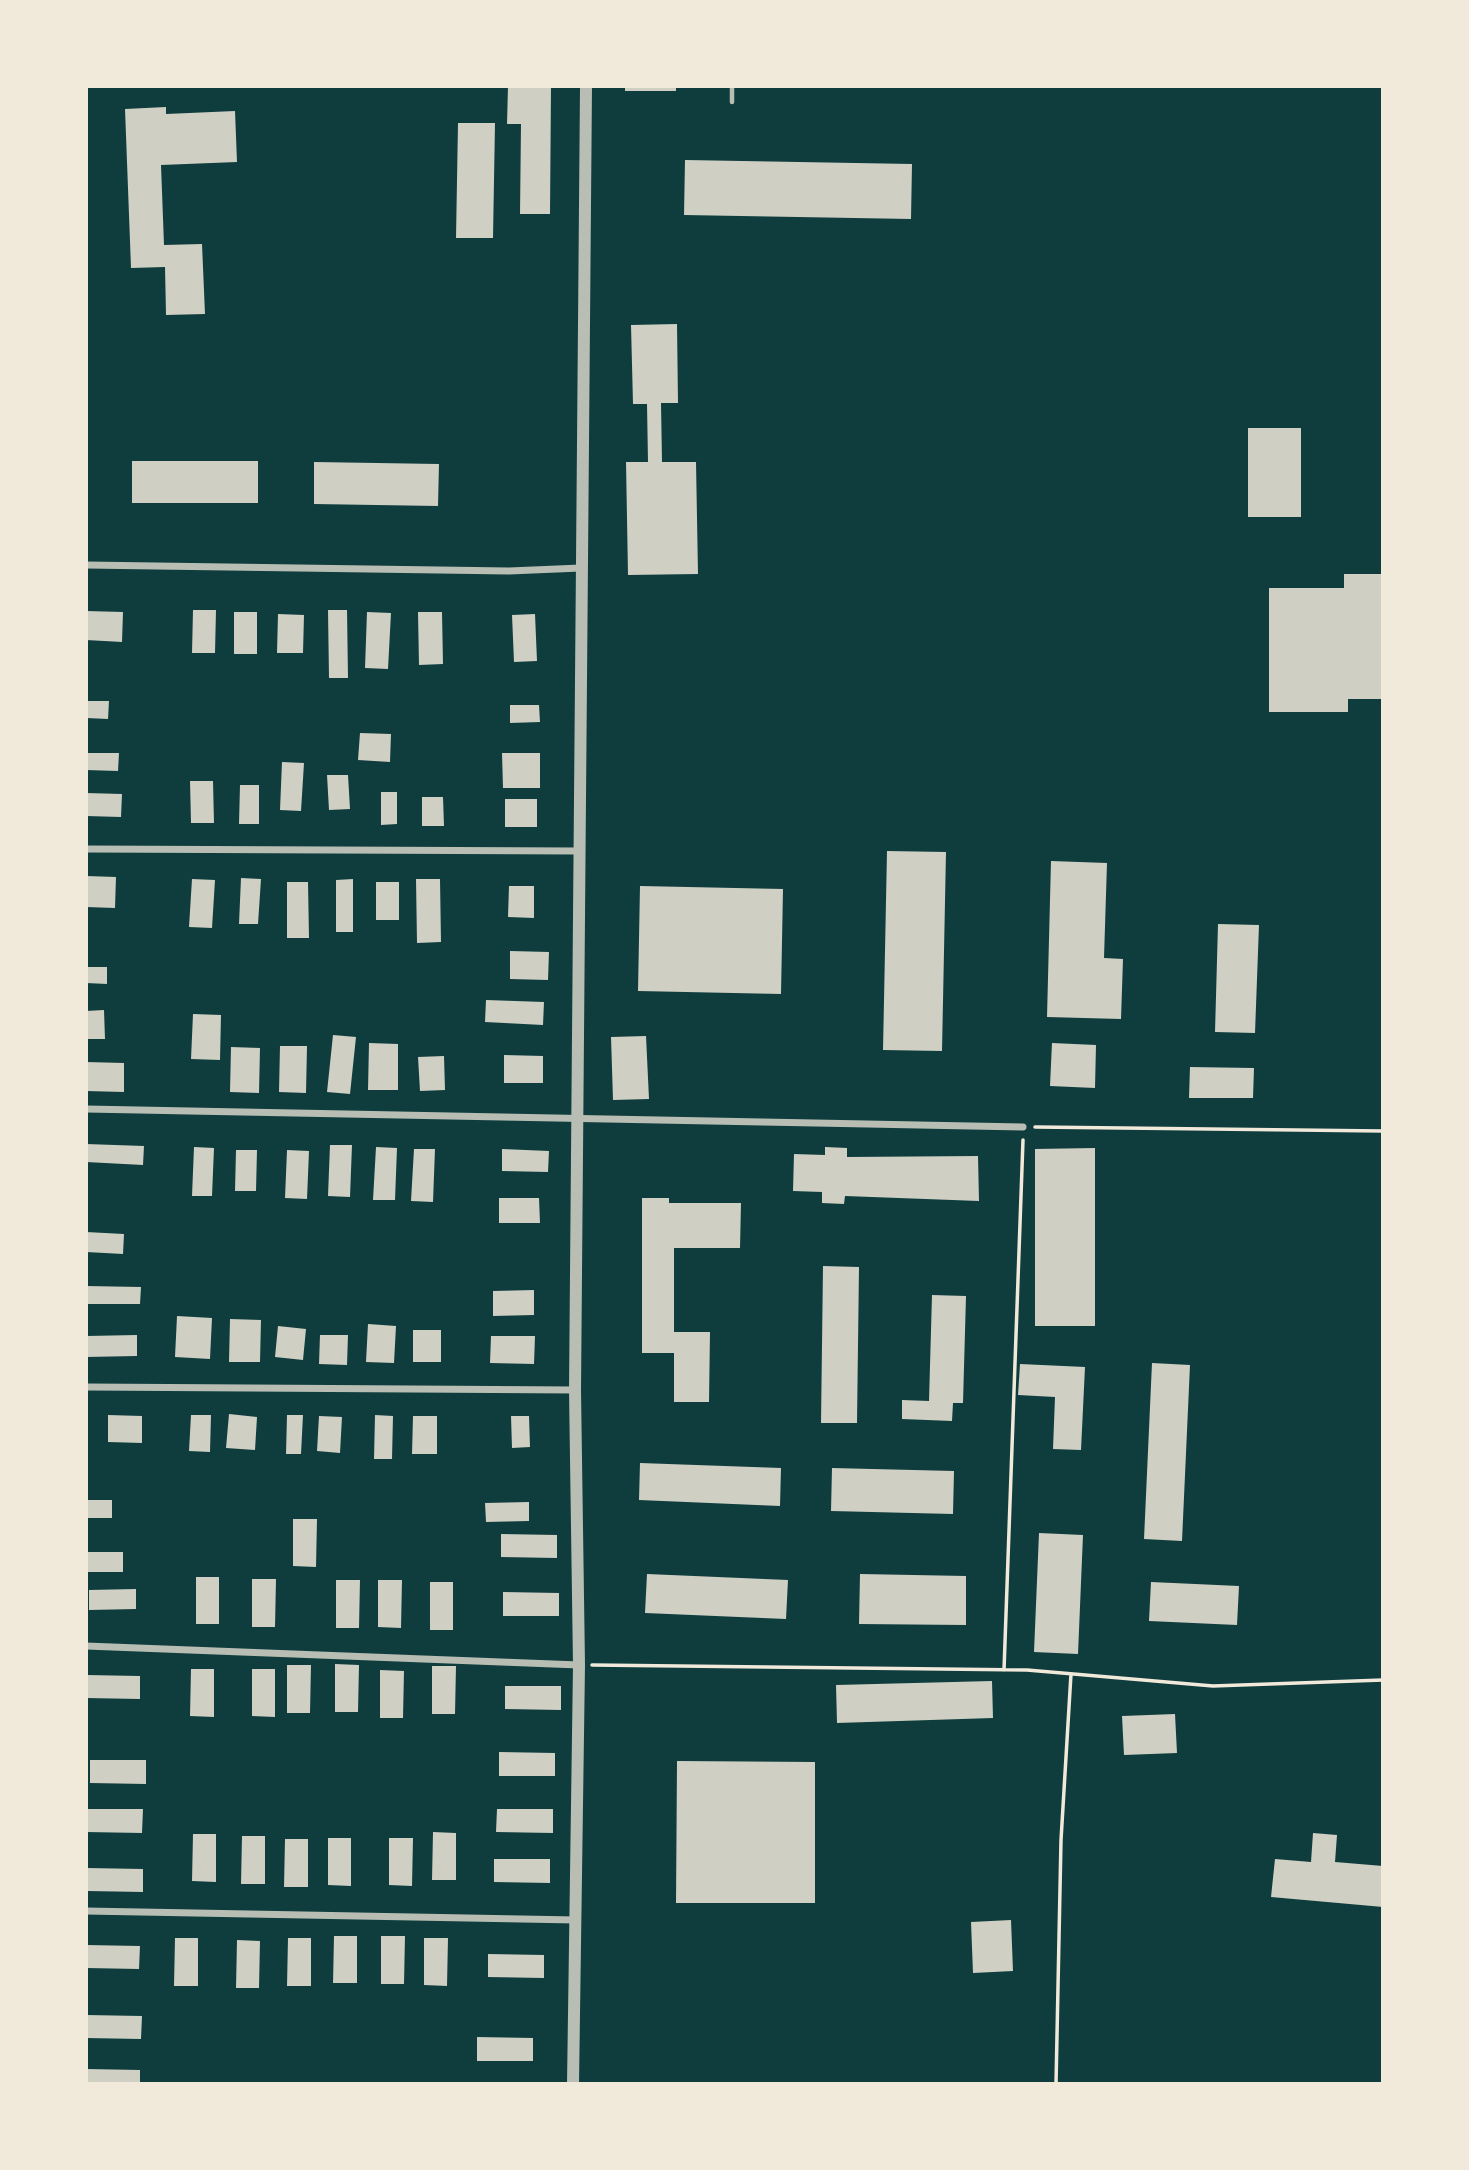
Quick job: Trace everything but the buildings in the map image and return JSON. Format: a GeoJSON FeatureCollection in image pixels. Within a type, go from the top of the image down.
{"type":"FeatureCollection","features":[{"type":"Feature","properties":{"kind":"street"},"geometry":{"type":"LineString","coordinates":[[573,2084],[579,1665],[575,1390],[586,86]]}},
{"type":"Feature","properties":{"kind":"street"},"geometry":{"type":"LineString","coordinates":[[86,565],[509,571],[581,568]]}},
{"type":"Feature","properties":{"kind":"street"},"geometry":{"type":"LineString","coordinates":[[86,849],[579,851]]}},
{"type":"Feature","properties":{"kind":"street"},"geometry":{"type":"LineString","coordinates":[[86,1109],[1023,1127]]}},
{"type":"Feature","properties":{"kind":"street"},"geometry":{"type":"LineString","coordinates":[[86,1387],[575,1390]]}},
{"type":"Feature","properties":{"kind":"street"},"geometry":{"type":"LineString","coordinates":[[86,1646],[579,1665]]}},
{"type":"Feature","properties":{"kind":"street"},"geometry":{"type":"LineString","coordinates":[[86,1911],[576,1920]]}},
{"type":"Feature","properties":{"kind":"lane"},"geometry":{"type":"LineString","coordinates":[[732,86],[732,102]]}},
{"type":"Feature","properties":{"kind":"path"},"geometry":{"type":"LineString","coordinates":[[1004,1670],[1023,1127],[1383,1131]]}},
{"type":"Feature","properties":{"kind":"path"},"geometry":{"type":"LineString","coordinates":[[579,1665],[1004,1670],[1213,1686],[1383,1680]]}},
{"type":"Feature","properties":{"kind":"path"},"geometry":{"type":"LineString","coordinates":[[1056,2084],[1061,1840],[1072,1674]]}}]}
